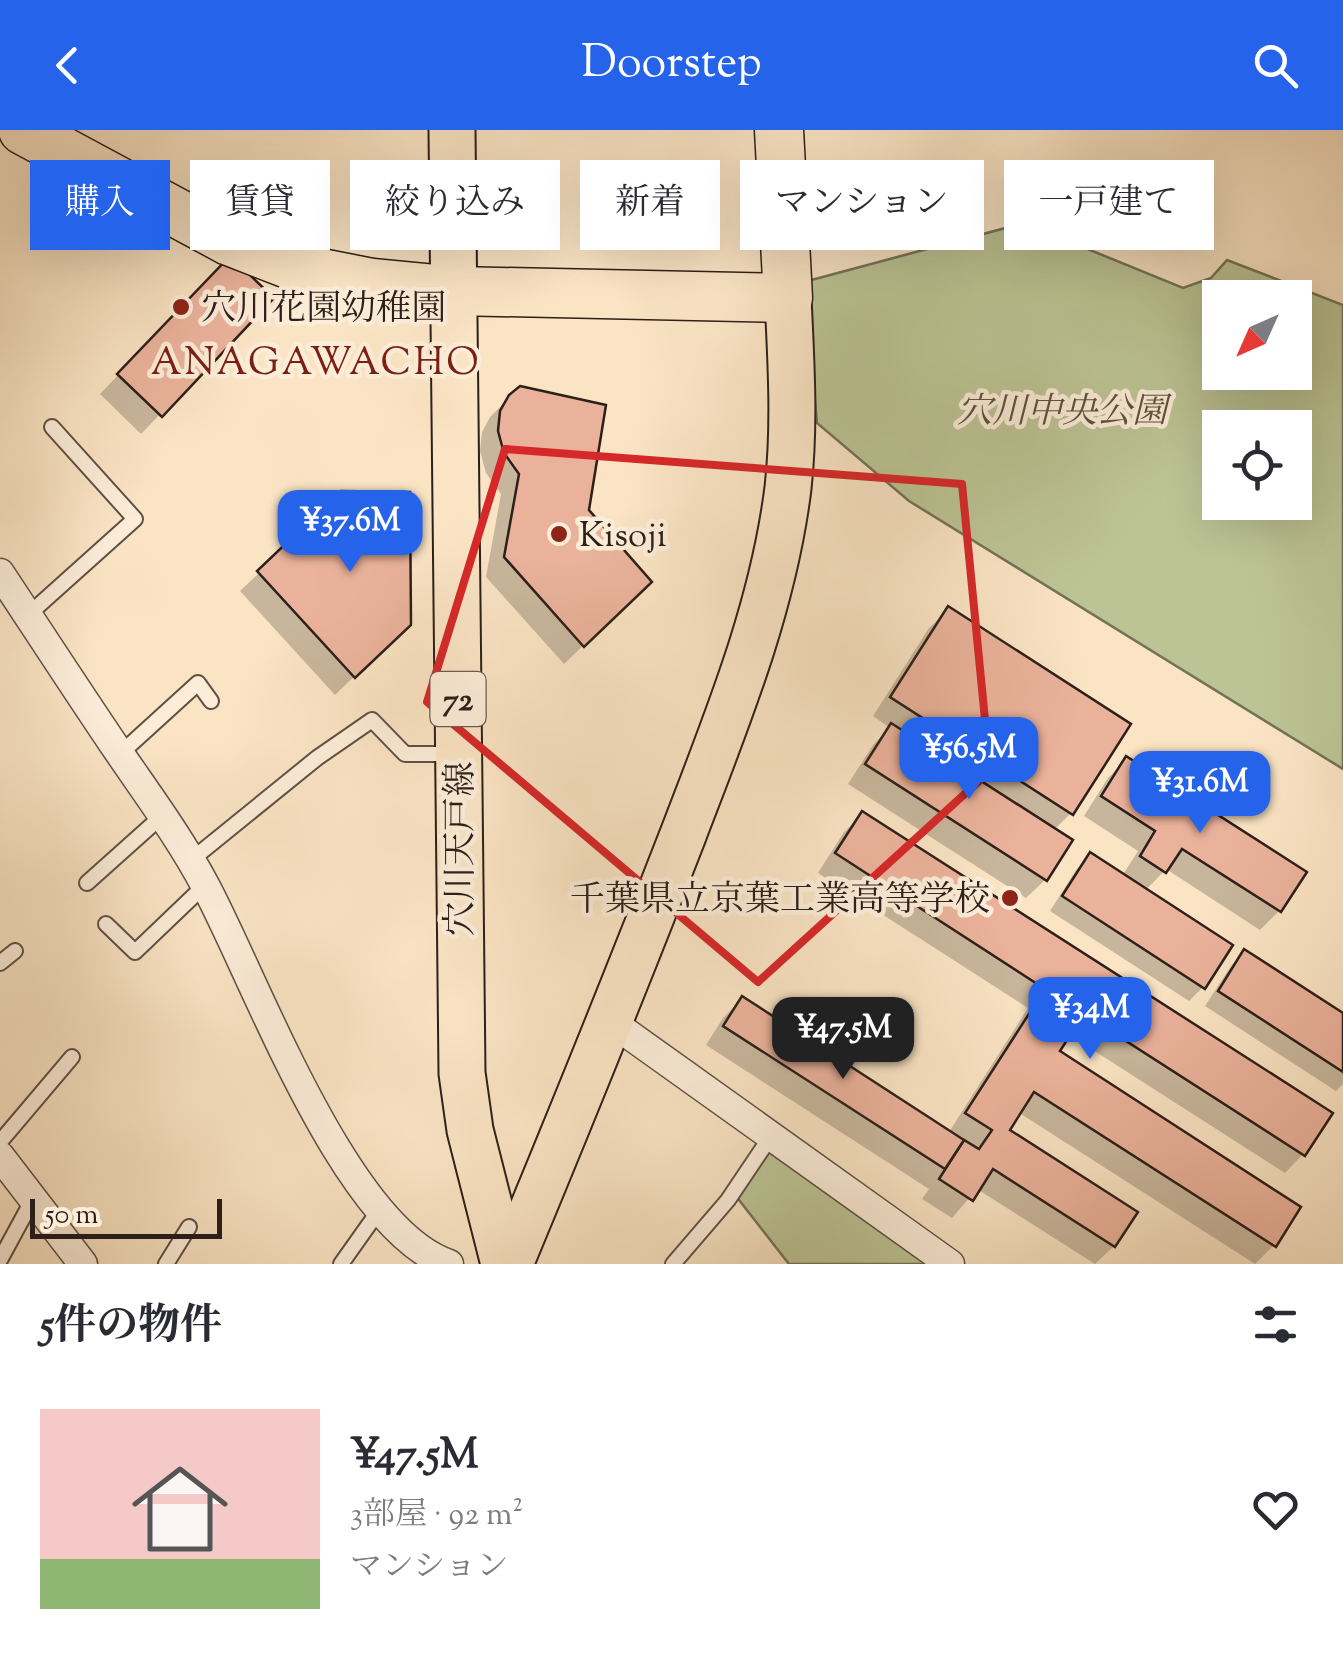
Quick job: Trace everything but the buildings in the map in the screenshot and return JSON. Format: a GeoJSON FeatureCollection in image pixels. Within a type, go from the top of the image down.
{"type":"FeatureCollection","features":[{"type":"Feature","properties":{"kind":"highway"},"geometry":{"type":"LineString","coordinates":[[22,130],[229,241],[302,269],[372,283],[455,291],[788,298],[780,130]]}},
{"type":"Feature","properties":{"kind":"main road","name":"穴川天戸線"},"geometry":{"type":"LineString","coordinates":[[452,130],[462,1074],[470,1130],[507,1264]]}},
{"type":"Feature","properties":{"kind":"main road","name":"72"},"geometry":{"type":"LineString","coordinates":[[507,1264],[610,1021],[750,656],[788,486],[793,384],[788,298]]}},
{"type":"Feature","properties":{"kind":"street"},"geometry":{"type":"LineString","coordinates":[[0,573],[198,873],[318,1121],[380,1209],[412,1242],[435,1260],[449,1264]]}},
{"type":"Feature","properties":{"kind":"street"},"geometry":{"type":"LineString","coordinates":[[610,1021],[950,1264]]}},
{"type":"Feature","properties":{"kind":"street"},"geometry":{"type":"LineString","coordinates":[[0,1156],[83,1264]]}},
{"type":"Feature","properties":{"kind":"lane"},"geometry":{"type":"LineString","coordinates":[[28,615],[136,518],[52,427]]}},
{"type":"Feature","properties":{"kind":"lane"},"geometry":{"type":"LineString","coordinates":[[120,754],[198,683],[210,702]]}},
{"type":"Feature","properties":{"kind":"lane"},"geometry":{"type":"LineString","coordinates":[[106,924],[135,952],[198,873],[317,758],[372,720],[404,754],[459,754]]}},
{"type":"Feature","properties":{"kind":"lane"},"geometry":{"type":"LineString","coordinates":[[87,883],[162,815]]}},
{"type":"Feature","properties":{"kind":"lane"},"geometry":{"type":"LineString","coordinates":[[0,963],[15,951]]}},
{"type":"Feature","properties":{"kind":"lane"},"geometry":{"type":"LineString","coordinates":[[0,1142],[72,1057]]}},
{"type":"Feature","properties":{"kind":"lane"},"geometry":{"type":"LineString","coordinates":[[673,1264],[728,1200],[771,1136]]}},
{"type":"Feature","properties":{"kind":"lane"},"geometry":{"type":"LineString","coordinates":[[0,1260],[32,1201]]}},
{"type":"Feature","properties":{"kind":"lane"},"geometry":{"type":"LineString","coordinates":[[341,1264],[380,1209]]}},
{"type":"Feature","properties":{"kind":"lane"},"geometry":{"type":"LineString","coordinates":[[166,1264],[189,1227]]}},
{"type":"Feature","properties":{"kind":"highlighted area"},"geometry":{"type":"Polygon","coordinates":[[[505,449],[962,484],[990,771],[758,982],[427,702],[505,449]]]}},
{"type":"Feature","properties":{"kind":"green space","name":"穴川中央公園"},"geometry":{"type":"Polygon","coordinates":[[[1004,228],[1004,250],[1090,250],[1183,288],[1202,281],[1202,390],[1312,390],[1312,293],[1343,305],[1343,769],[909,501],[817,423],[804,282],[923,250],[984,250],[984,234],[1004,228]]]}},
{"type":"Feature","properties":{"kind":"green space","name":"穴川中央公園"},"geometry":{"type":"Polygon","coordinates":[[[1227,260],[1279,280],[1205,280],[1227,260]]]}},
{"type":"Feature","properties":{"kind":"green space"},"geometry":{"type":"Polygon","coordinates":[[[769,1147],[925,1264],[789,1264],[732,1191],[769,1147]]]}},
{"type":"Feature","properties":{"kind":"place","name":"穴川花園幼稚園"},"geometry":{"type":"Point","coordinates":[181,307]}},
{"type":"Feature","properties":{"kind":"place","name":"Kisoji"},"geometry":{"type":"Point","coordinates":[559,534]}},
{"type":"Feature","properties":{"kind":"place","name":"千葉県立京葉工業高等学校"},"geometry":{"type":"Point","coordinates":[1010,898]}},
{"type":"Feature","properties":{"kind":"district","name":"ANAGAWACHO"},"geometry":{"type":"Point","coordinates":[316,361]}}]}
